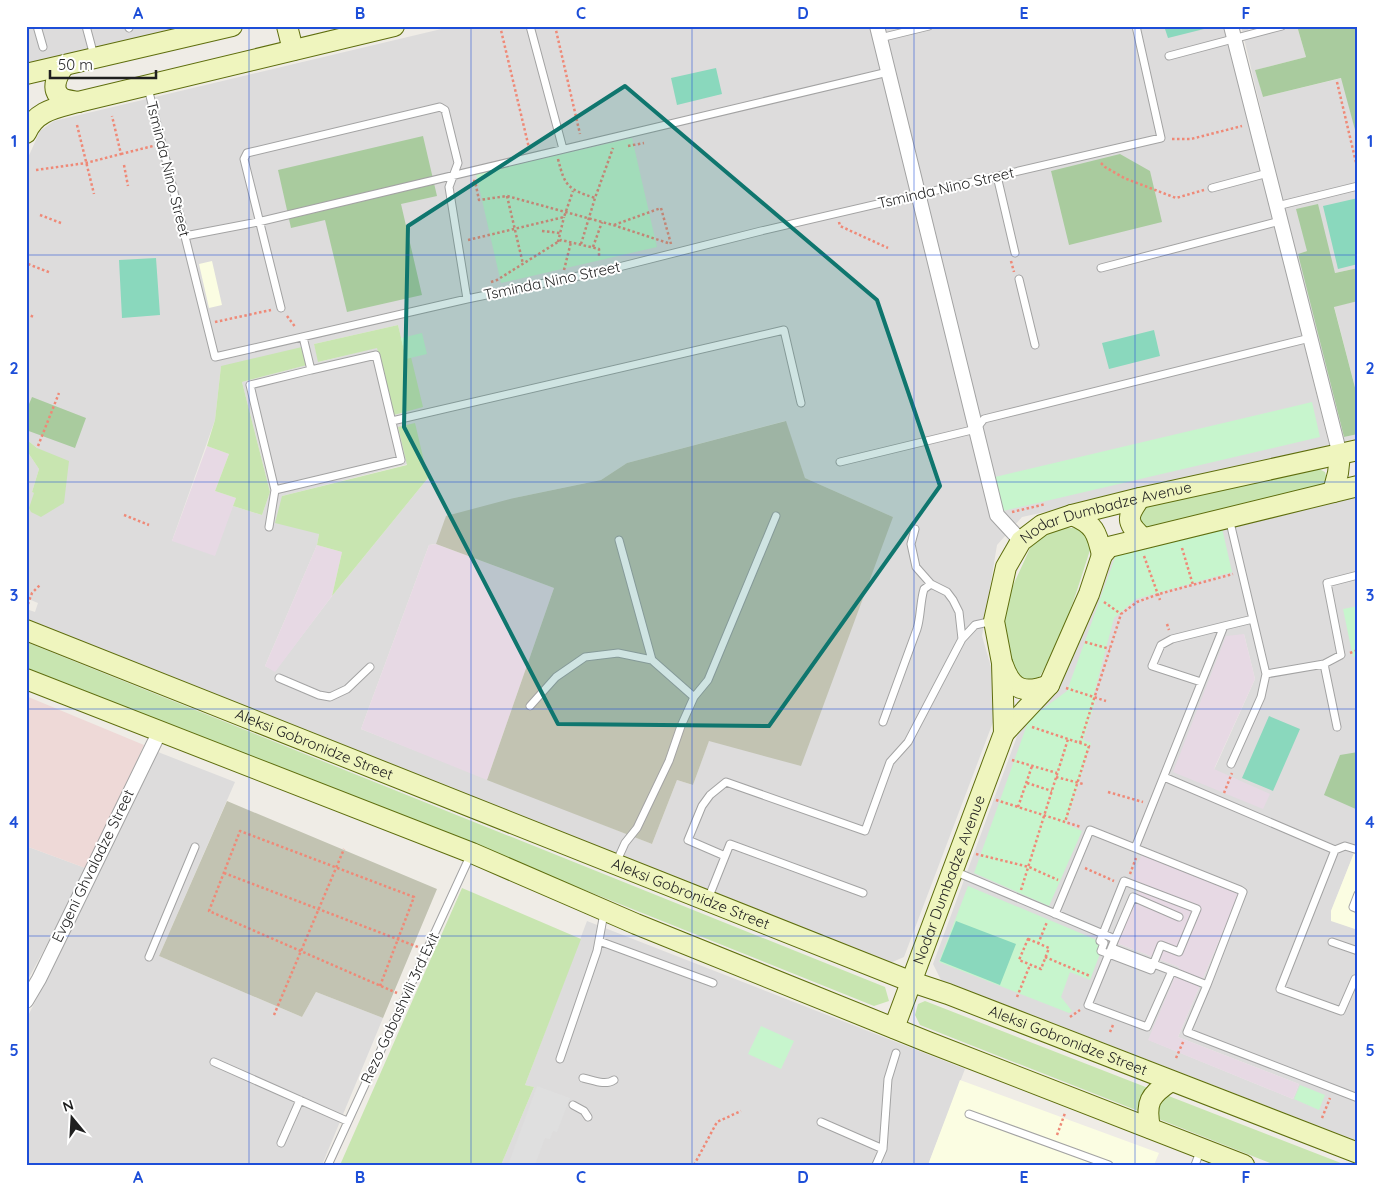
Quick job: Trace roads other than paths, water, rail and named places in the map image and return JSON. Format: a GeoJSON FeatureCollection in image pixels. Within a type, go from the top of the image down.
{"type":"FeatureCollection","features":[{"type":"Feature","properties":{"kind":"main road"},"geometry":{"type":"LineString","coordinates":[[26,74],[64,66],[190,31],[232,26]]}},
{"type":"Feature","properties":{"kind":"main road"},"geometry":{"type":"LineString","coordinates":[[287,26],[293,50]]}},
{"type":"Feature","properties":{"kind":"main road"},"geometry":{"type":"LineString","coordinates":[[27,125],[41,113],[78,102],[394,26]]}},
{"type":"Feature","properties":{"kind":"main road"},"geometry":{"type":"LineString","coordinates":[[64,66],[56,77],[56,91],[62,98],[78,102]]}},
{"type":"Feature","properties":{"kind":"main road"},"geometry":{"type":"LineString","coordinates":[[1333,492],[1338,473],[1349,452]]}},
{"type":"Feature","properties":{"kind":"main road","name":"Nodar Dumbadze Avenue"},"geometry":{"type":"LineString","coordinates":[[894,1028],[1004,733],[1002,664],[994,621],[1006,567],[1021,541],[1042,525],[1072,515],[1349,452]]}},
{"type":"Feature","properties":{"kind":"main road","name":"Nodar Dumbadze Avenue"},"geometry":{"type":"LineString","coordinates":[[1004,733],[1058,686],[1102,555],[1109,546],[1143,547],[1229,517],[1358,486]]}},
{"type":"Feature","properties":{"kind":"main road"},"geometry":{"type":"LineString","coordinates":[[1140,498],[1131,510],[1129,522],[1143,547]]}},
{"type":"Feature","properties":{"kind":"main road"},"geometry":{"type":"LineString","coordinates":[[1072,515],[1084,520],[1094,529],[1102,555]]}},
{"type":"Feature","properties":{"kind":"main road","name":"Aleksi Gobronidze Street"},"geometry":{"type":"LineString","coordinates":[[26,630],[912,982],[948,994],[1358,1153]]}},
{"type":"Feature","properties":{"kind":"main road"},"geometry":{"type":"LineString","coordinates":[[1002,664],[1007,678],[1019,688],[1034,690],[1058,686]]}},
{"type":"Feature","properties":{"kind":"main road"},"geometry":{"type":"LineString","coordinates":[[26,679],[472,852],[604,910],[894,1028],[1150,1128],[1198,1156],[1244,1165]]}},
{"type":"Feature","properties":{"kind":"main road"},"geometry":{"type":"LineString","coordinates":[[1150,1128],[1148,1105],[1152,1095],[1171,1081]]}},
{"type":"Feature","properties":{"kind":"street"},"geometry":{"type":"LineString","coordinates":[[878,32],[997,515],[1021,541]]}},
{"type":"Feature","properties":{"kind":"street"},"geometry":{"type":"LineString","coordinates":[[1232,32],[1310,338],[1349,452]]}},
{"type":"Feature","properties":{"kind":"street","name":"Evgeni Ghvaladze Street"},"geometry":{"type":"LineString","coordinates":[[26,1001],[39,979],[160,731]]}},
{"type":"Feature","properties":{"kind":"lane"},"geometry":{"type":"LineString","coordinates":[[38,26],[43,47]]}},
{"type":"Feature","properties":{"kind":"lane"},"geometry":{"type":"LineString","coordinates":[[86,26],[94,58]]}},
{"type":"Feature","properties":{"kind":"lane"},"geometry":{"type":"LineString","coordinates":[[530,26],[559,150]]}},
{"type":"Feature","properties":{"kind":"lane"},"geometry":{"type":"LineString","coordinates":[[878,32],[929,26]]}},
{"type":"Feature","properties":{"kind":"lane","name":"Tsminda Nino Street"},"geometry":{"type":"LineString","coordinates":[[147,85],[215,357],[688,250],[1162,138],[1136,26]]}},
{"type":"Feature","properties":{"kind":"lane"},"geometry":{"type":"LineString","coordinates":[[1169,56],[1232,32],[1282,26]]}},
{"type":"Feature","properties":{"kind":"lane"},"geometry":{"type":"LineString","coordinates":[[185,236],[258,222],[888,72]]}},
{"type":"Feature","properties":{"kind":"lane"},"geometry":{"type":"LineString","coordinates":[[281,308],[258,222],[244,159],[247,153],[440,107],[444,110],[458,162],[449,187],[467,299]]}},
{"type":"Feature","properties":{"kind":"lane"},"geometry":{"type":"LineString","coordinates":[[1212,188],[1268,173]]}},
{"type":"Feature","properties":{"kind":"lane"},"geometry":{"type":"LineString","coordinates":[[997,176],[1015,253]]}},
{"type":"Feature","properties":{"kind":"lane"},"geometry":{"type":"LineString","coordinates":[[1277,206],[1358,186]]}},
{"type":"Feature","properties":{"kind":"lane"},"geometry":{"type":"LineString","coordinates":[[1101,268],[1280,221]]}},
{"type":"Feature","properties":{"kind":"lane"},"geometry":{"type":"LineString","coordinates":[[1018,279],[1035,345]]}},
{"type":"Feature","properties":{"kind":"lane"},"geometry":{"type":"LineString","coordinates":[[392,421],[784,330],[801,403]]}},
{"type":"Feature","properties":{"kind":"lane"},"geometry":{"type":"LineString","coordinates":[[303,337],[311,370]]}},
{"type":"Feature","properties":{"kind":"lane"},"geometry":{"type":"LineString","coordinates":[[840,462],[976,429],[984,419],[1310,338]]}},
{"type":"Feature","properties":{"kind":"lane"},"geometry":{"type":"LineString","coordinates":[[269,527],[276,490],[250,385],[376,355],[401,460],[276,490]]}},
{"type":"Feature","properties":{"kind":"lane"},"geometry":{"type":"LineString","coordinates":[[616,863],[625,843],[637,828],[669,760],[694,697],[708,680],[776,516]]}},
{"type":"Feature","properties":{"kind":"lane"},"geometry":{"type":"LineString","coordinates":[[1229,517],[1266,674],[1261,697],[1231,764]]}},
{"type":"Feature","properties":{"kind":"lane"},"geometry":{"type":"LineString","coordinates":[[915,529],[911,544],[916,567],[931,584],[947,592],[953,600],[958,612],[962,639]]}},
{"type":"Feature","properties":{"kind":"lane"},"geometry":{"type":"LineString","coordinates":[[619,540],[652,660]]}},
{"type":"Feature","properties":{"kind":"lane"},"geometry":{"type":"LineString","coordinates":[[1266,674],[1324,664],[1341,655],[1327,582],[1358,576]]}},
{"type":"Feature","properties":{"kind":"lane"},"geometry":{"type":"LineString","coordinates":[[883,722],[917,629],[924,589],[931,584]]}},
{"type":"Feature","properties":{"kind":"lane"},"geometry":{"type":"LineString","coordinates":[[1202,682],[1152,666],[1161,645],[1172,639],[1253,619]]}},
{"type":"Feature","properties":{"kind":"lane"},"geometry":{"type":"LineString","coordinates":[[725,856],[688,840],[702,806],[710,795],[726,782],[865,831],[890,762],[908,742],[962,639],[975,625],[994,621]]}},
{"type":"Feature","properties":{"kind":"lane"},"geometry":{"type":"LineString","coordinates":[[1138,849],[1152,805],[1224,626]]}},
{"type":"Feature","properties":{"kind":"lane"},"geometry":{"type":"LineString","coordinates":[[530,706],[556,677],[584,657],[618,653],[652,660],[694,697]]}},
{"type":"Feature","properties":{"kind":"lane"},"geometry":{"type":"LineString","coordinates":[[1324,664],[1337,726]]}},
{"type":"Feature","properties":{"kind":"lane"},"geometry":{"type":"LineString","coordinates":[[279,678],[319,695],[330,697],[347,689],[370,667]]}},
{"type":"Feature","properties":{"kind":"lane"},"geometry":{"type":"LineString","coordinates":[[1164,777],[1335,850],[1345,846],[1358,850]]}},
{"type":"Feature","properties":{"kind":"lane"},"geometry":{"type":"LineString","coordinates":[[1052,914],[1090,830],[1240,890],[1243,892],[1188,1032],[1358,1098]]}},
{"type":"Feature","properties":{"kind":"lane"},"geometry":{"type":"LineString","coordinates":[[707,900],[730,844],[863,893]]}},
{"type":"Feature","properties":{"kind":"lane"},"geometry":{"type":"LineString","coordinates":[[149,957],[195,847]]}},
{"type":"Feature","properties":{"kind":"lane"},"geometry":{"type":"LineString","coordinates":[[1335,850],[1280,989],[1341,1011],[1354,979],[1358,981]]}},
{"type":"Feature","properties":{"kind":"lane","name":"Rezo Gabashvili 3rd Exit"},"geometry":{"type":"LineString","coordinates":[[328,1165],[472,852]]}},
{"type":"Feature","properties":{"kind":"lane"},"geometry":{"type":"LineString","coordinates":[[954,871],[1115,939]]}},
{"type":"Feature","properties":{"kind":"lane"},"geometry":{"type":"LineString","coordinates":[[1154,964],[1161,946],[1180,952],[1197,909],[1125,884],[1100,941],[1104,943],[1100,951],[1110,951],[1154,964],[1207,985]]}},
{"type":"Feature","properties":{"kind":"lane"},"geometry":{"type":"LineString","coordinates":[[1358,894],[1353,907],[1358,909]]}},
{"type":"Feature","properties":{"kind":"lane"},"geometry":{"type":"LineString","coordinates":[[1172,971],[1147,1027],[1088,1005],[1097,979],[1134,897],[1179,916]]}},
{"type":"Feature","properties":{"kind":"lane"},"geometry":{"type":"LineString","coordinates":[[560,1059],[597,951],[604,910]]}},
{"type":"Feature","properties":{"kind":"lane"},"geometry":{"type":"LineString","coordinates":[[599,941],[713,984]]}},
{"type":"Feature","properties":{"kind":"lane"},"geometry":{"type":"LineString","coordinates":[[1332,942],[1358,951]]}},
{"type":"Feature","properties":{"kind":"lane"},"geometry":{"type":"LineString","coordinates":[[876,1165],[883,1149],[888,1079],[896,1053]]}},
{"type":"Feature","properties":{"kind":"lane"},"geometry":{"type":"LineString","coordinates":[[214,1062],[347,1121]]}},
{"type":"Feature","properties":{"kind":"lane"},"geometry":{"type":"LineString","coordinates":[[583,1078],[603,1083],[609,1083],[614,1080]]}},
{"type":"Feature","properties":{"kind":"lane"},"geometry":{"type":"LineString","coordinates":[[281,1143],[300,1100]]}},
{"type":"Feature","properties":{"kind":"lane"},"geometry":{"type":"LineString","coordinates":[[573,1105],[584,1111],[588,1118]]}},
{"type":"Feature","properties":{"kind":"lane"},"geometry":{"type":"LineString","coordinates":[[969,1114],[1109,1165]]}},
{"type":"Feature","properties":{"kind":"lane"},"geometry":{"type":"LineString","coordinates":[[821,1122],[883,1149]]}}]}
